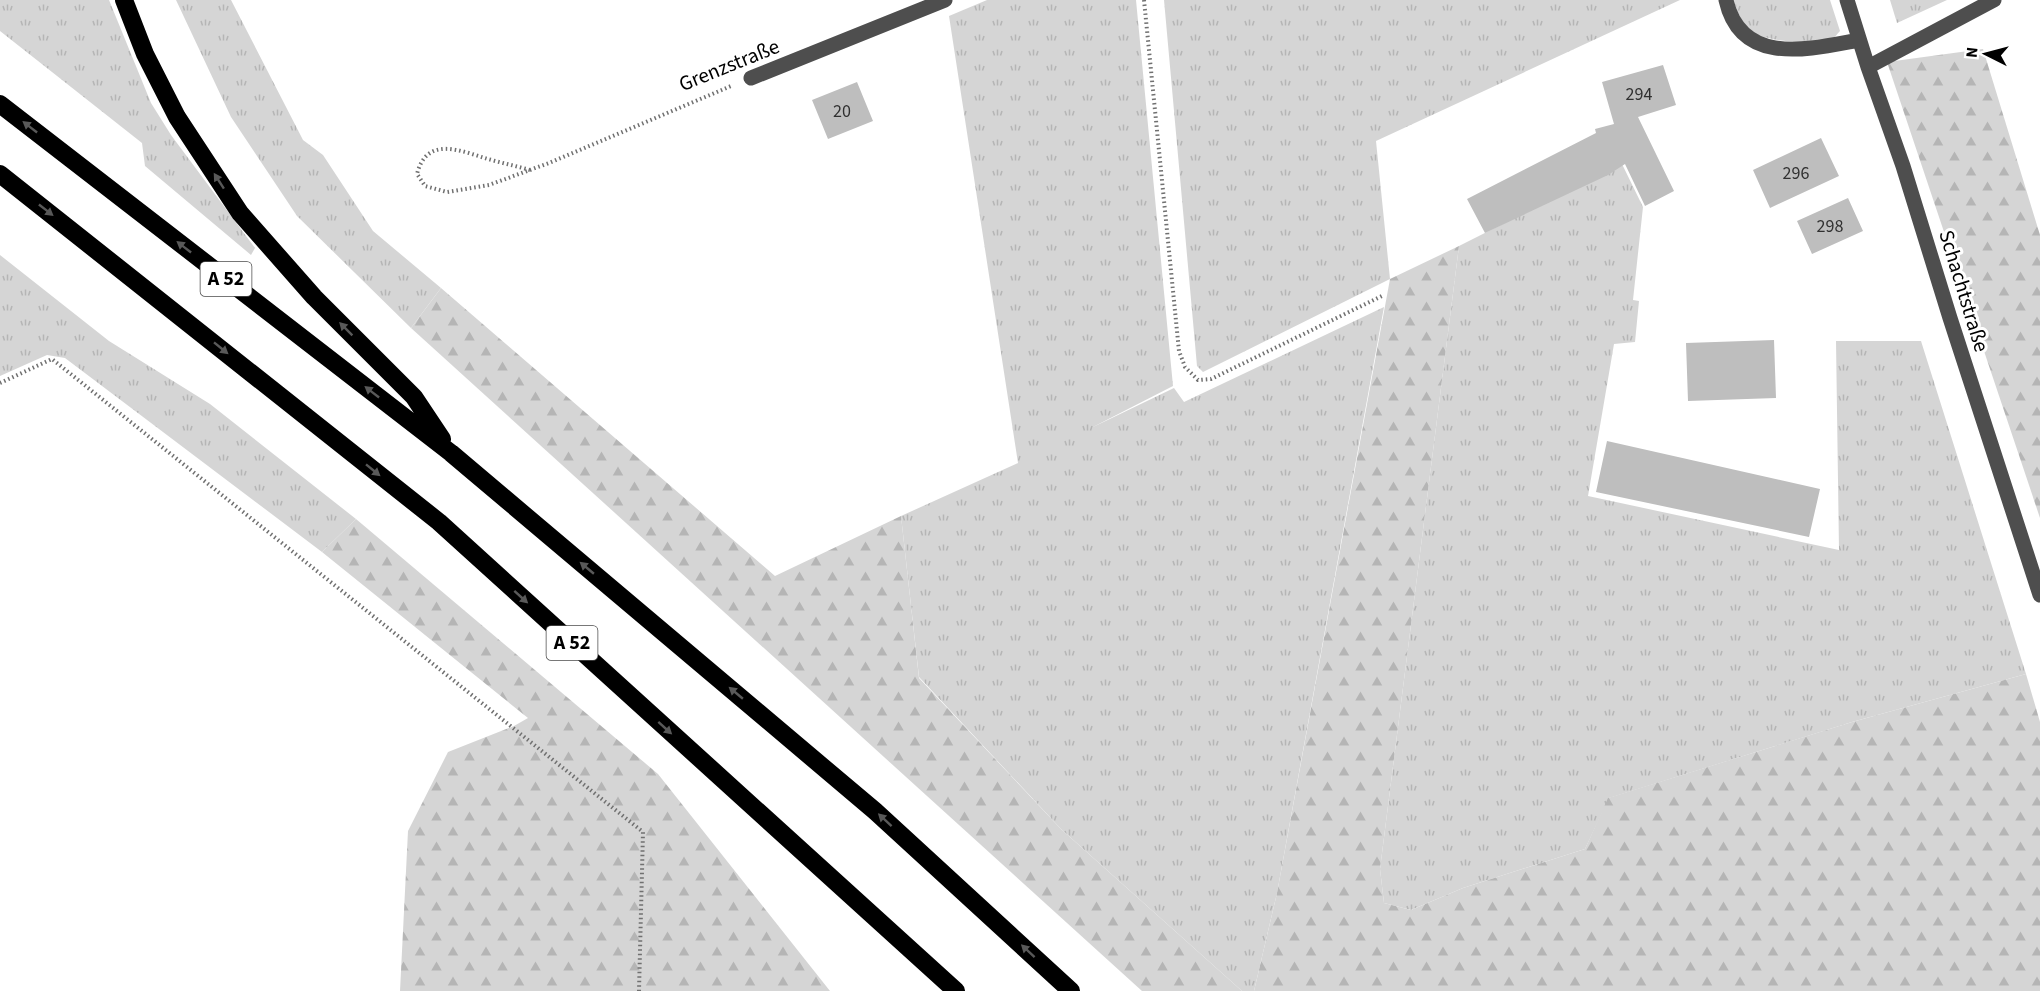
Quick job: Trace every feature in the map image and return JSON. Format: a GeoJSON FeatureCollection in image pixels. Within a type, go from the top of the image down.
{"type":"FeatureCollection","features":[{"type":"Feature","properties":{"kind":"highway"},"geometry":{"type":"LineString","coordinates":[[124,0],[145,54],[177,117],[240,213],[314,297],[414,397],[451,453]]}},
{"type":"Feature","properties":{"kind":"highway","name":"A 52"},"geometry":{"type":"LineString","coordinates":[[0,104],[451,453],[875,811],[1071,991]]}},
{"type":"Feature","properties":{"kind":"highway","name":"A 52"},"geometry":{"type":"LineString","coordinates":[[0,174],[439,522],[956,991]]}},
{"type":"Feature","properties":{"kind":"street","name":"Grenzstraße"},"geometry":{"type":"LineString","coordinates":[[751,78],[945,0]]}},
{"type":"Feature","properties":{"kind":"street"},"geometry":{"type":"LineString","coordinates":[[1726,0],[1730,14],[1750,39],[1772,49],[1809,50],[1859,40]]}},
{"type":"Feature","properties":{"kind":"street","name":"Schachtstraße"},"geometry":{"type":"LineString","coordinates":[[1847,0],[1903,166],[2040,595]]}},
{"type":"Feature","properties":{"kind":"street"},"geometry":{"type":"LineString","coordinates":[[1868,67],[1994,0]]}},
{"type":"Feature","properties":{"kind":"path"},"geometry":{"type":"LineString","coordinates":[[1144,0],[1179,351],[1185,367],[1198,380],[1211,379],[1384,295]]}},
{"type":"Feature","properties":{"kind":"path","name":"Grenzstraße"},"geometry":{"type":"LineString","coordinates":[[530,170],[451,148],[431,152],[420,162],[417,174],[425,186],[447,192],[489,184],[530,170],[751,78]]}},
{"type":"Feature","properties":{"kind":"path"},"geometry":{"type":"LineString","coordinates":[[0,383],[52,359],[643,832],[639,991]]}},
{"type":"Feature","properties":{"kind":"green space"},"geometry":{"type":"Polygon","coordinates":[[[0,0],[109,0],[151,103],[171,135],[255,248],[251,255],[145,166],[142,143],[0,31],[0,0]]]}},
{"type":"Feature","properties":{"kind":"green space"},"geometry":{"type":"Polygon","coordinates":[[[176,0],[231,0],[303,140],[323,155],[373,231],[441,288],[411,328],[297,216],[231,117],[176,0]]]}},
{"type":"Feature","properties":{"kind":"green space"},"geometry":{"type":"Polygon","coordinates":[[[987,0],[1136,0],[1173,386],[1091,428],[1174,388],[1184,402],[1384,307],[1277,893],[1254,991],[1242,991],[1061,829],[919,677],[901,516],[1018,463],[949,16],[987,0]]]}},
{"type":"Feature","properties":{"kind":"green space"},"geometry":{"type":"Polygon","coordinates":[[[1164,0],[1680,0],[1376,141],[1390,279],[1203,372],[1197,366],[1164,0]]]}},
{"type":"Feature","properties":{"kind":"green space"},"geometry":{"type":"Polygon","coordinates":[[[1734,0],[1830,0],[1840,31],[1834,38],[1814,43],[1763,37],[1752,32],[1745,24],[1734,0]]]}},
{"type":"Feature","properties":{"kind":"green space"},"geometry":{"type":"Polygon","coordinates":[[[1890,0],[1947,0],[1897,23],[1890,0]]]}},
{"type":"Feature","properties":{"kind":"green space"},"geometry":{"type":"Polygon","coordinates":[[[1983,49],[2040,235],[2040,518],[1887,62],[1983,49]]]}},
{"type":"Feature","properties":{"kind":"green space"},"geometry":{"type":"Polygon","coordinates":[[[1622,164],[1643,207],[1633,300],[1639,301],[1635,342],[1614,344],[1588,496],[1839,550],[1836,341],[1921,341],[2026,674],[1852,722],[1609,798],[1585,849],[1463,888],[1411,910],[1384,903],[1380,869],[1459,246],[1622,164]]]}},
{"type":"Feature","properties":{"kind":"green space"},"geometry":{"type":"Polygon","coordinates":[[[1459,246],[1380,869],[1384,903],[1411,910],[1463,888],[1585,849],[1608,798],[1852,722],[2026,674],[2040,722],[2040,991],[1254,991],[1277,893],[1390,279],[1459,246]]]}},
{"type":"Feature","properties":{"kind":"green space"},"geometry":{"type":"Polygon","coordinates":[[[0,255],[109,341],[210,404],[356,519],[322,552],[65,358],[47,355],[0,376],[0,255]]]}},
{"type":"Feature","properties":{"kind":"green space"},"geometry":{"type":"Polygon","coordinates":[[[441,288],[775,576],[901,516],[919,678],[1061,829],[1242,991],[1142,991],[411,328],[441,288]]]}},
{"type":"Feature","properties":{"kind":"green space"},"geometry":{"type":"Polygon","coordinates":[[[356,519],[658,774],[830,991],[400,991],[408,831],[448,752],[514,726],[528,718],[322,552],[356,519]]]}},
{"type":"Feature","properties":{"kind":"building"},"geometry":{"type":"Polygon","coordinates":[[[1663,65],[1676,105],[1638,117],[1674,191],[1645,206],[1625,164],[1608,175],[1485,233],[1467,199],[1596,133],[1595,129],[1614,124],[1602,82],[1663,65]]]}},
{"type":"Feature","properties":{"kind":"building"},"geometry":{"type":"Polygon","coordinates":[[[857,82],[873,121],[828,139],[812,100],[857,82]]]}},
{"type":"Feature","properties":{"kind":"building"},"geometry":{"type":"Polygon","coordinates":[[[1821,138],[1839,176],[1770,208],[1753,170],[1821,138]]]}},
{"type":"Feature","properties":{"kind":"building"},"geometry":{"type":"Polygon","coordinates":[[[1848,198],[1863,231],[1812,254],[1797,221],[1848,198]]]}},
{"type":"Feature","properties":{"kind":"building"},"geometry":{"type":"Polygon","coordinates":[[[1774,340],[1776,398],[1688,401],[1686,343],[1774,340]]]}},
{"type":"Feature","properties":{"kind":"building"},"geometry":{"type":"Polygon","coordinates":[[[1607,441],[1820,489],[1809,537],[1596,492],[1607,441]]]}}]}
